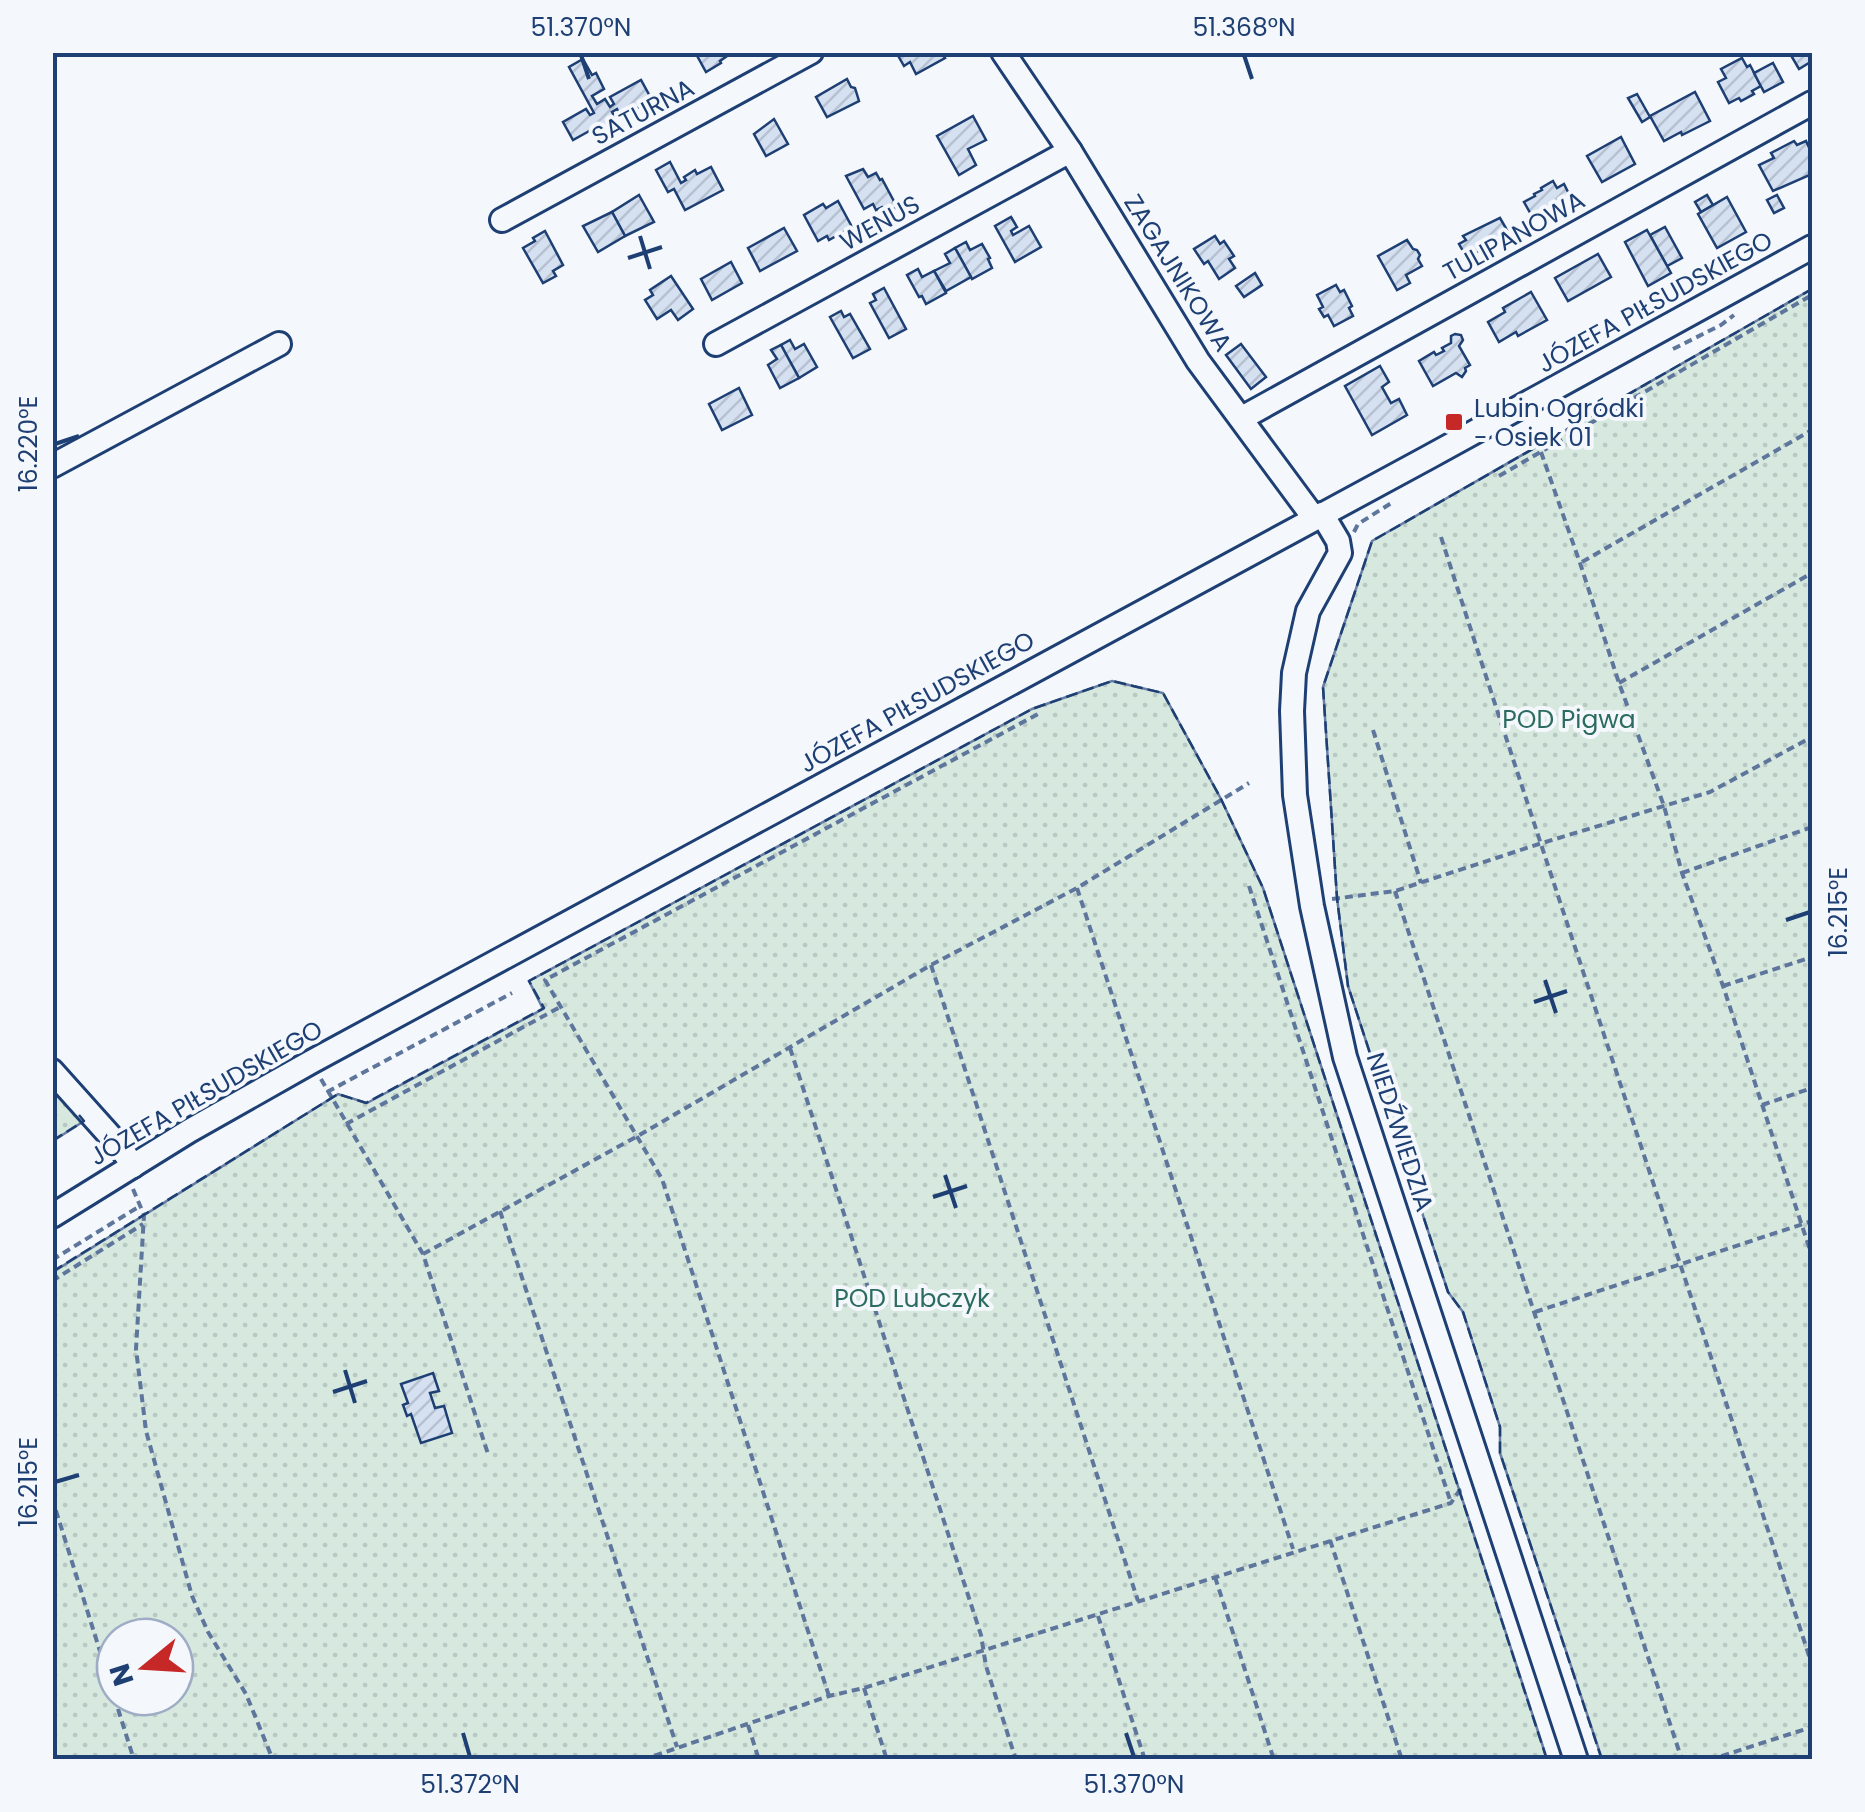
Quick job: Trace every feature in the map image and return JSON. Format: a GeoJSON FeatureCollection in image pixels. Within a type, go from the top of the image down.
{"type":"FeatureCollection","features":[{"type":"Feature","properties":{"kind":"street","name":"SATURNA"},"geometry":{"type":"LineString","coordinates":[[502,220],[810,52]]}},
{"type":"Feature","properties":{"kind":"street","name":"ZAGAJNIKOWA"},"geometry":{"type":"LineString","coordinates":[[1003,52],[1070,151],[1198,361],[1318,516]]}},
{"type":"Feature","properties":{"kind":"street","name":"TULIPANOWA"},"geometry":{"type":"LineString","coordinates":[[1242,418],[1812,103]]}},
{"type":"Feature","properties":{"kind":"street","name":"WENUS"},"geometry":{"type":"LineString","coordinates":[[716,344],[1070,151]]}},
{"type":"Feature","properties":{"kind":"street","name":"JÓZEFA PIŁSUDSKIEGO"},"geometry":{"type":"LineString","coordinates":[[52,1216],[311,1062],[1812,246]]}},
{"type":"Feature","properties":{"kind":"street"},"geometry":{"type":"LineString","coordinates":[[52,466],[279,344]]}},
{"type":"Feature","properties":{"kind":"street","name":"NIEDŹWIEDZIA"},"geometry":{"type":"LineString","coordinates":[[1318,516],[1338,541],[1340,553],[1308,611],[1294,673],[1292,750],[1300,834],[1323,961],[1346,1057],[1576,1760]]}},
{"type":"Feature","properties":{"kind":"street"},"geometry":{"type":"LineString","coordinates":[[52,1071],[122,1148],[128,1169]]}},
{"type":"Feature","properties":{"kind":"path"},"geometry":{"type":"LineString","coordinates":[[1500,476],[1812,296]]}},
{"type":"Feature","properties":{"kind":"path"},"geometry":{"type":"LineString","coordinates":[[1580,562],[1812,430]]}},
{"type":"Feature","properties":{"kind":"path"},"geometry":{"type":"LineString","coordinates":[[1540,452],[1664,806],[1682,872],[1724,986],[1812,1256]]}},
{"type":"Feature","properties":{"kind":"path"},"geometry":{"type":"LineString","coordinates":[[1440,538],[1812,1665]]}},
{"type":"Feature","properties":{"kind":"path"},"geometry":{"type":"LineString","coordinates":[[1618,683],[1812,572]]}},
{"type":"Feature","properties":{"kind":"path"},"geometry":{"type":"LineString","coordinates":[[829,1696],[662,1179],[545,980],[1038,714]]}},
{"type":"Feature","properties":{"kind":"path"},"geometry":{"type":"LineString","coordinates":[[1373,730],[1421,884]]}},
{"type":"Feature","properties":{"kind":"path"},"geometry":{"type":"LineString","coordinates":[[1337,898],[1395,892],[1710,792],[1812,737]]}},
{"type":"Feature","properties":{"kind":"path"},"geometry":{"type":"LineString","coordinates":[[422,1254],[636,1138],[931,965],[1077,888],[1249,783]]}},
{"type":"Feature","properties":{"kind":"path"},"geometry":{"type":"LineString","coordinates":[[1682,872],[1812,828]]}},
{"type":"Feature","properties":{"kind":"path"},"geometry":{"type":"LineString","coordinates":[[1249,886],[1451,1503]]}},
{"type":"Feature","properties":{"kind":"path"},"geometry":{"type":"LineString","coordinates":[[1077,888],[1294,1550]]}},
{"type":"Feature","properties":{"kind":"path"},"geometry":{"type":"LineString","coordinates":[[1395,892],[1682,1760]]}},
{"type":"Feature","properties":{"kind":"path"},"geometry":{"type":"LineString","coordinates":[[1724,986],[1812,957]]}},
{"type":"Feature","properties":{"kind":"path"},"geometry":{"type":"LineString","coordinates":[[931,965],[1138,1601]]}},
{"type":"Feature","properties":{"kind":"path"},"geometry":{"type":"LineString","coordinates":[[327,1092],[512,993]]}},
{"type":"Feature","properties":{"kind":"path"},"geometry":{"type":"LineString","coordinates":[[346,1124],[560,1007]]}},
{"type":"Feature","properties":{"kind":"path"},"geometry":{"type":"LineString","coordinates":[[790,1048],[982,1635],[986,1666],[1016,1760]]}},
{"type":"Feature","properties":{"kind":"path"},"geometry":{"type":"LineString","coordinates":[[311,1062],[422,1254],[488,1454]]}},
{"type":"Feature","properties":{"kind":"path"},"geometry":{"type":"LineString","coordinates":[[1762,1105],[1812,1088]]}},
{"type":"Feature","properties":{"kind":"path"},"geometry":{"type":"LineString","coordinates":[[128,1169],[144,1215],[136,1348],[146,1431],[192,1596],[208,1632],[246,1694],[274,1759]]}},
{"type":"Feature","properties":{"kind":"path"},"geometry":{"type":"LineString","coordinates":[[52,1260],[140,1206]]}},
{"type":"Feature","properties":{"kind":"path"},"geometry":{"type":"LineString","coordinates":[[500,1211],[677,1747]]}},
{"type":"Feature","properties":{"kind":"path"},"geometry":{"type":"LineString","coordinates":[[1535,1312],[1812,1221]]}},
{"type":"Feature","properties":{"kind":"path"},"geometry":{"type":"LineString","coordinates":[[52,1281],[143,1224]]}},
{"type":"Feature","properties":{"kind":"path"},"geometry":{"type":"LineString","coordinates":[[642,1760],[829,1696],[1098,1616],[1294,1550],[1451,1503],[1459,1491]]}},
{"type":"Feature","properties":{"kind":"path"},"geometry":{"type":"LineString","coordinates":[[52,1498],[134,1760]]}},
{"type":"Feature","properties":{"kind":"path"},"geometry":{"type":"LineString","coordinates":[[1330,1540],[1402,1760]]}},
{"type":"Feature","properties":{"kind":"path"},"geometry":{"type":"LineString","coordinates":[[1215,1577],[1274,1760]]}},
{"type":"Feature","properties":{"kind":"path"},"geometry":{"type":"LineString","coordinates":[[1098,1616],[1145,1760]]}},
{"type":"Feature","properties":{"kind":"path"},"geometry":{"type":"LineString","coordinates":[[864,1688],[887,1760]]}},
{"type":"Feature","properties":{"kind":"path"},"geometry":{"type":"LineString","coordinates":[[748,1725],[759,1760]]}},
{"type":"Feature","properties":{"kind":"path"},"geometry":{"type":"LineString","coordinates":[[1709,1760],[1812,1727]]}},
{"type":"Feature","properties":{"kind":"green space","name":"POD Pigwa"},"geometry":{"type":"Polygon","coordinates":[[[1812,289],[1812,1759],[1602,1759],[1500,1453],[1500,1427],[1463,1312],[1448,1292],[1348,986],[1337,898],[1323,687],[1372,541],[1812,289]]]}},
{"type":"Feature","properties":{"kind":"green space","name":"POD Lubczyk"},"geometry":{"type":"Polygon","coordinates":[[[1112,681],[1163,693],[1221,799],[1263,888],[1547,1759],[53,1760],[53,1272],[338,1094],[367,1103],[543,1009],[529,981],[1032,709],[1112,681]]]}},
{"type":"Feature","properties":{"kind":"green space"},"geometry":{"type":"Polygon","coordinates":[[[52,1085],[84,1121],[53,1141],[52,1141],[52,1085]]]}},
{"type":"Feature","properties":{"kind":"building"},"geometry":{"type":"Polygon","coordinates":[[[695,52],[733,52],[706,72],[695,52]]]}},
{"type":"Feature","properties":{"kind":"building"},"geometry":{"type":"Polygon","coordinates":[[[896,52],[941,52],[945,58],[916,74],[910,62],[904,66],[896,52]]]}},
{"type":"Feature","properties":{"kind":"building"},"geometry":{"type":"Polygon","coordinates":[[[1789,52],[1812,52],[1812,61],[1799,69],[1789,52]]]}},
{"type":"Feature","properties":{"kind":"building"},"geometry":{"type":"Polygon","coordinates":[[[1742,58],[1761,86],[1741,101],[1739,98],[1729,103],[1718,82],[1726,78],[1721,69],[1742,58]]]}},
{"type":"Feature","properties":{"kind":"building"},"geometry":{"type":"Polygon","coordinates":[[[583,59],[604,89],[592,96],[597,104],[605,99],[610,107],[614,104],[610,97],[641,80],[652,100],[621,117],[617,109],[612,112],[617,121],[603,129],[600,125],[573,140],[563,122],[586,109],[590,115],[594,113],[569,67],[583,59]]]}},
{"type":"Feature","properties":{"kind":"building"},"geometry":{"type":"Polygon","coordinates":[[[1773,63],[1783,82],[1764,92],[1754,73],[1773,63]]]}},
{"type":"Feature","properties":{"kind":"building"},"geometry":{"type":"Polygon","coordinates":[[[847,79],[859,101],[827,117],[816,97],[847,79]]]}},
{"type":"Feature","properties":{"kind":"building"},"geometry":{"type":"Polygon","coordinates":[[[1695,92],[1710,121],[1664,141],[1650,116],[1695,92]]]}},
{"type":"Feature","properties":{"kind":"building"},"geometry":{"type":"Polygon","coordinates":[[[1637,94],[1650,117],[1642,122],[1628,98],[1637,94]]]}},
{"type":"Feature","properties":{"kind":"building"},"geometry":{"type":"Polygon","coordinates":[[[973,116],[986,140],[968,149],[976,165],[959,175],[937,136],[973,116]]]}},
{"type":"Feature","properties":{"kind":"building"},"geometry":{"type":"Polygon","coordinates":[[[774,119],[788,144],[766,156],[754,134],[774,119]]]}},
{"type":"Feature","properties":{"kind":"building"},"geometry":{"type":"Polygon","coordinates":[[[1621,137],[1635,164],[1602,182],[1587,156],[1621,137]]]}},
{"type":"Feature","properties":{"kind":"building"},"geometry":{"type":"Polygon","coordinates":[[[1794,141],[1797,145],[1806,141],[1812,154],[1812,174],[1773,191],[1759,165],[1774,158],[1771,153],[1794,141]]]}},
{"type":"Feature","properties":{"kind":"building"},"geometry":{"type":"Polygon","coordinates":[[[670,162],[681,183],[695,170],[697,174],[711,167],[723,190],[685,210],[674,189],[668,192],[656,170],[670,162]]]}},
{"type":"Feature","properties":{"kind":"building"},"geometry":{"type":"Polygon","coordinates":[[[863,169],[868,177],[876,173],[882,179],[897,207],[886,213],[882,207],[876,210],[873,204],[864,209],[846,176],[863,169]]]}},
{"type":"Feature","properties":{"kind":"building"},"geometry":{"type":"Polygon","coordinates":[[[1553,181],[1557,188],[1564,184],[1572,200],[1564,205],[1567,210],[1557,215],[1555,209],[1533,218],[1524,202],[1553,181]]]}},
{"type":"Feature","properties":{"kind":"building"},"geometry":{"type":"Polygon","coordinates":[[[639,195],[654,222],[625,236],[612,212],[639,195]]]}},
{"type":"Feature","properties":{"kind":"building"},"geometry":{"type":"Polygon","coordinates":[[[1707,195],[1713,205],[1701,212],[1695,202],[1707,195]]]}},
{"type":"Feature","properties":{"kind":"building"},"geometry":{"type":"Polygon","coordinates":[[[1777,195],[1784,208],[1774,213],[1767,200],[1777,195]]]}},
{"type":"Feature","properties":{"kind":"building"},"geometry":{"type":"Polygon","coordinates":[[[1727,197],[1746,232],[1717,248],[1698,214],[1727,197]]]}},
{"type":"Feature","properties":{"kind":"building"},"geometry":{"type":"Polygon","coordinates":[[[838,201],[852,227],[829,240],[827,236],[818,241],[804,215],[838,201]]]}},
{"type":"Feature","properties":{"kind":"building"},"geometry":{"type":"Polygon","coordinates":[[[612,212],[625,236],[598,252],[583,226],[612,212]]]}},
{"type":"Feature","properties":{"kind":"building"},"geometry":{"type":"Polygon","coordinates":[[[1011,217],[1017,227],[1011,231],[1013,235],[1029,226],[1041,247],[1015,262],[995,226],[1011,217]]]}},
{"type":"Feature","properties":{"kind":"building"},"geometry":{"type":"Polygon","coordinates":[[[1500,218],[1511,237],[1497,248],[1495,245],[1483,249],[1467,258],[1459,244],[1466,240],[1463,236],[1500,218]]]}},
{"type":"Feature","properties":{"kind":"building"},"geometry":{"type":"Polygon","coordinates":[[[1665,227],[1682,258],[1667,266],[1650,235],[1665,227]]]}},
{"type":"Feature","properties":{"kind":"building"},"geometry":{"type":"Polygon","coordinates":[[[784,228],[797,251],[760,271],[748,248],[784,228]]]}},
{"type":"Feature","properties":{"kind":"building"},"geometry":{"type":"Polygon","coordinates":[[[1647,230],[1671,273],[1648,286],[1625,242],[1647,230]]]}},
{"type":"Feature","properties":{"kind":"building"},"geometry":{"type":"Polygon","coordinates":[[[545,231],[563,265],[553,271],[556,276],[543,283],[523,248],[545,231]]]}},
{"type":"Feature","properties":{"kind":"building"},"geometry":{"type":"Polygon","coordinates":[[[1215,236],[1220,244],[1224,241],[1234,256],[1229,259],[1235,268],[1219,279],[1208,261],[1204,264],[1194,249],[1215,236]]]}},
{"type":"Feature","properties":{"kind":"building"},"geometry":{"type":"Polygon","coordinates":[[[1407,240],[1420,255],[1422,266],[1406,275],[1410,283],[1397,290],[1378,256],[1407,240]]]}},
{"type":"Feature","properties":{"kind":"building"},"geometry":{"type":"Polygon","coordinates":[[[966,242],[970,250],[982,244],[992,268],[972,279],[955,248],[966,242]]]}},
{"type":"Feature","properties":{"kind":"building"},"geometry":{"type":"Polygon","coordinates":[[[955,248],[971,277],[946,291],[934,271],[950,263],[945,254],[955,248]]]}},
{"type":"Feature","properties":{"kind":"building"},"geometry":{"type":"Polygon","coordinates":[[[1598,254],[1611,277],[1568,301],[1555,278],[1598,254]]]}},
{"type":"Feature","properties":{"kind":"building"},"geometry":{"type":"Polygon","coordinates":[[[731,262],[742,283],[712,300],[701,279],[731,262]]]}},
{"type":"Feature","properties":{"kind":"building"},"geometry":{"type":"Polygon","coordinates":[[[918,269],[922,277],[934,271],[946,293],[926,304],[907,275],[918,269]]]}},
{"type":"Feature","properties":{"kind":"building"},"geometry":{"type":"Polygon","coordinates":[[[1255,273],[1262,285],[1244,297],[1236,286],[1255,273]]]}},
{"type":"Feature","properties":{"kind":"building"},"geometry":{"type":"Polygon","coordinates":[[[671,276],[693,309],[678,320],[671,310],[657,319],[645,300],[653,295],[650,290],[671,276]]]}},
{"type":"Feature","properties":{"kind":"building"},"geometry":{"type":"Polygon","coordinates":[[[1336,285],[1340,292],[1344,290],[1353,316],[1334,326],[1319,309],[1323,307],[1317,295],[1336,285]]]}},
{"type":"Feature","properties":{"kind":"building"},"geometry":{"type":"Polygon","coordinates":[[[884,288],[906,329],[889,338],[870,303],[876,300],[873,294],[884,288]]]}},
{"type":"Feature","properties":{"kind":"building"},"geometry":{"type":"Polygon","coordinates":[[[1531,292],[1547,320],[1499,342],[1488,322],[1531,292]]]}},
{"type":"Feature","properties":{"kind":"building"},"geometry":{"type":"Polygon","coordinates":[[[841,311],[844,317],[850,314],[870,349],[853,358],[830,317],[841,311]]]}},
{"type":"Feature","properties":{"kind":"building"},"geometry":{"type":"Polygon","coordinates":[[[1455,334],[1461,335],[1459,346],[1470,365],[1462,377],[1456,373],[1433,386],[1419,361],[1444,351],[1442,348],[1451,343],[1455,334]]]}},
{"type":"Feature","properties":{"kind":"building"},"geometry":{"type":"Polygon","coordinates":[[[790,340],[795,349],[804,344],[817,367],[799,378],[781,345],[790,340]]]}},
{"type":"Feature","properties":{"kind":"building"},"geometry":{"type":"Polygon","coordinates":[[[1241,344],[1266,377],[1251,389],[1226,355],[1241,344]]]}},
{"type":"Feature","properties":{"kind":"building"},"geometry":{"type":"Polygon","coordinates":[[[781,345],[799,378],[780,388],[768,365],[777,359],[771,350],[781,345]]]}},
{"type":"Feature","properties":{"kind":"building"},"geometry":{"type":"Polygon","coordinates":[[[1380,366],[1389,382],[1382,387],[1391,403],[1399,399],[1407,415],[1372,435],[1345,386],[1380,366]]]}},
{"type":"Feature","properties":{"kind":"building"},"geometry":{"type":"Polygon","coordinates":[[[739,388],[752,415],[722,430],[709,404],[739,388]]]}},
{"type":"Feature","properties":{"kind":"building"},"geometry":{"type":"Polygon","coordinates":[[[433,1373],[439,1391],[430,1393],[435,1408],[444,1406],[452,1433],[421,1443],[411,1414],[407,1416],[403,1405],[408,1403],[401,1384],[433,1373]]]}},
{"type":"Feature","properties":{"kind":"fence"},"geometry":{"type":"LineString","coordinates":[[1602,1760],[1500,1453],[1500,1427],[1463,1312],[1448,1292],[1348,986],[1337,898],[1323,687],[1372,541],[1812,289]]}},
{"type":"Feature","properties":{"kind":"fence"},"geometry":{"type":"LineString","coordinates":[[52,1272],[338,1094],[366,1103],[544,1008],[529,981],[1032,709],[1112,681],[1163,693],[1221,799],[1263,888],[1547,1760]]}},
{"type":"Feature","properties":{"kind":"fence"},"geometry":{"type":"LineString","coordinates":[[52,1141],[84,1121],[79,1115]]}},
{"type":"Feature","properties":{"kind":"place","name":"Lubin Ogródki - Osiek 01"},"geometry":{"type":"Point","coordinates":[1454,422]}}]}
